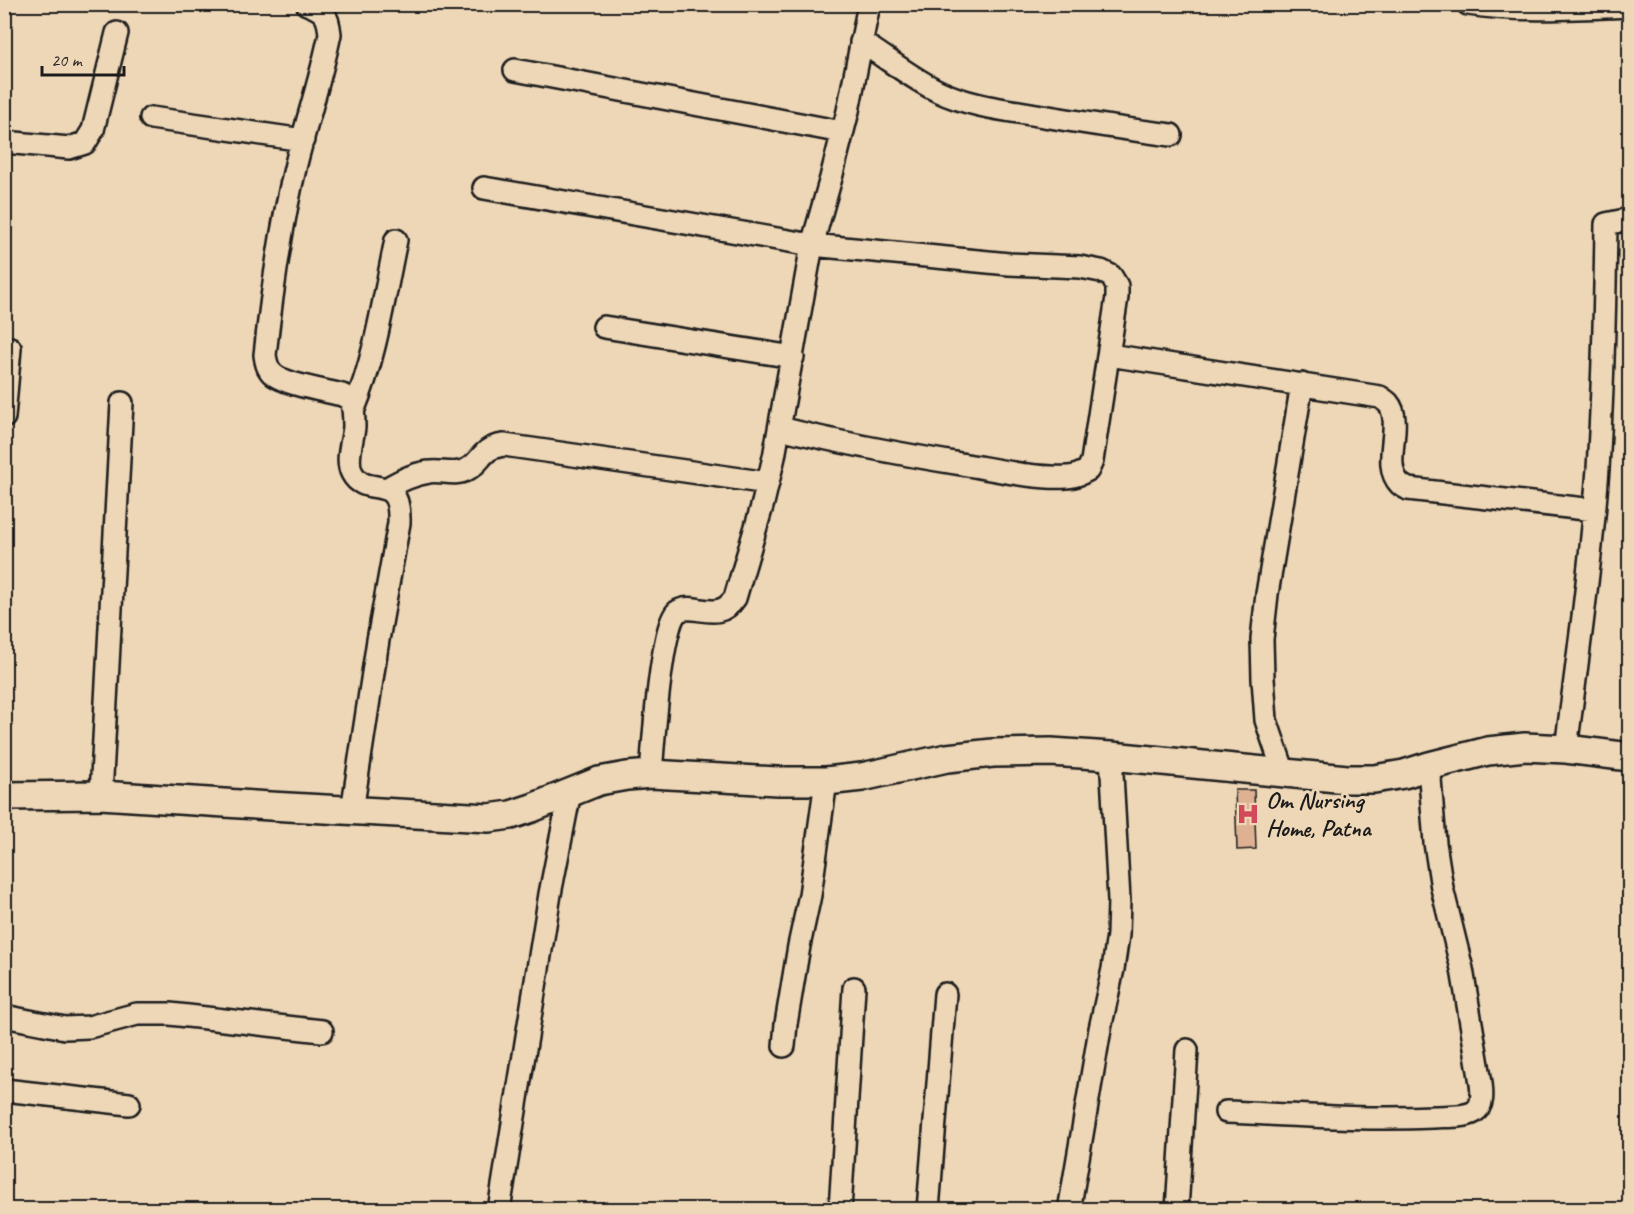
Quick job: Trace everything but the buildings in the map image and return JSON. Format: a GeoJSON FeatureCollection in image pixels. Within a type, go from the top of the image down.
{"type":"FeatureCollection","features":[{"type":"Feature","properties":{"kind":"street"},"geometry":{"type":"LineString","coordinates":[[307,4],[321,10],[328,19],[330,34],[296,164],[281,244],[265,355],[267,365],[273,375],[284,380],[342,394],[351,399],[354,410],[351,471],[357,480],[386,489],[396,496],[400,507],[352,811]]}},
{"type":"Feature","properties":{"kind":"street"},"geometry":{"type":"LineString","coordinates":[[651,774],[663,659],[672,618],[678,611],[688,609],[717,611],[729,606],[735,598],[768,483],[780,428],[812,244],[842,132],[869,4]]}},
{"type":"Feature","properties":{"kind":"street"},"geometry":{"type":"LineString","coordinates":[[1468,4],[1505,9],[1543,10],[1629,6]]}},
{"type":"Feature","properties":{"kind":"street"},"geometry":{"type":"LineString","coordinates":[[4,142],[69,148],[85,142],[93,130],[117,33]]}},
{"type":"Feature","properties":{"kind":"street"},"geometry":{"type":"LineString","coordinates":[[861,42],[914,77],[939,91],[962,100],[991,108],[1171,135]]}},
{"type":"Feature","properties":{"kind":"street"},"geometry":{"type":"LineString","coordinates":[[515,70],[842,132]]}},
{"type":"Feature","properties":{"kind":"street"},"geometry":{"type":"LineString","coordinates":[[151,118],[303,140]]}},
{"type":"Feature","properties":{"kind":"street"},"geometry":{"type":"LineString","coordinates":[[484,188],[812,244],[1009,264],[1080,267],[1101,271],[1111,276],[1117,286],[1092,461],[1088,470],[1079,475],[1044,476],[1002,471],[870,448],[780,428]]}},
{"type":"Feature","properties":{"kind":"street"},"geometry":{"type":"LineString","coordinates":[[1566,749],[1584,610],[1603,382],[1606,224],[1629,219]]}},
{"type":"Feature","properties":{"kind":"street"},"geometry":{"type":"LineString","coordinates":[[354,410],[372,355],[396,240]]}},
{"type":"Feature","properties":{"kind":"street"},"geometry":{"type":"LineString","coordinates":[[604,327],[792,357]]}},
{"type":"Feature","properties":{"kind":"street"},"geometry":{"type":"LineString","coordinates":[[4,417],[10,348]]}},
{"type":"Feature","properties":{"kind":"street"},"geometry":{"type":"LineString","coordinates":[[1108,355],[1380,398],[1389,404],[1393,413],[1394,473],[1399,483],[1408,489],[1593,510]]}},
{"type":"Feature","properties":{"kind":"street"},"geometry":{"type":"LineString","coordinates":[[1284,772],[1266,720],[1262,639],[1302,384]]}},
{"type":"Feature","properties":{"kind":"street"},"geometry":{"type":"LineString","coordinates":[[101,795],[122,403]]}},
{"type":"Feature","properties":{"kind":"street"},"geometry":{"type":"LineString","coordinates":[[386,489],[418,474],[432,471],[454,473],[466,471],[493,446],[504,445],[768,483]]}},
{"type":"Feature","properties":{"kind":"street"},"geometry":{"type":"LineString","coordinates":[[4,796],[101,795],[489,818],[512,815],[599,782],[627,776],[651,774],[777,781],[826,781],[862,777],[947,758],[993,753],[1050,752],[1111,756],[1347,780],[1374,779],[1404,774],[1488,750],[1525,747],[1566,749],[1629,757]]}},
{"type":"Feature","properties":{"kind":"street"},"geometry":{"type":"LineString","coordinates":[[1070,1205],[1118,935],[1119,900],[1111,756]]}},
{"type":"Feature","properties":{"kind":"street"},"geometry":{"type":"LineString","coordinates":[[1226,1112],[1424,1117],[1459,1116],[1474,1112],[1480,1105],[1482,1083],[1470,1009],[1442,888],[1435,843],[1429,766]]}},
{"type":"Feature","properties":{"kind":"street"},"geometry":{"type":"LineString","coordinates":[[784,1046],[799,946],[810,895],[826,781]]}},
{"type":"Feature","properties":{"kind":"street"},"geometry":{"type":"LineString","coordinates":[[499,1209],[570,792]]}},
{"type":"Feature","properties":{"kind":"street"},"geometry":{"type":"LineString","coordinates":[[840,1209],[854,988]]}},
{"type":"Feature","properties":{"kind":"street"},"geometry":{"type":"LineString","coordinates":[[928,1209],[945,994]]}},
{"type":"Feature","properties":{"kind":"street"},"geometry":{"type":"LineString","coordinates":[[4,1016],[65,1028],[89,1027],[137,1014],[170,1014],[322,1031]]}},
{"type":"Feature","properties":{"kind":"street"},"geometry":{"type":"LineString","coordinates":[[1177,1209],[1187,1050]]}},
{"type":"Feature","properties":{"kind":"street"},"geometry":{"type":"LineString","coordinates":[[4,1090],[129,1104]]}},
{"type":"Feature","properties":{"kind":"place","name":"Om Nursing Home, Patna"},"geometry":{"type":"Point","coordinates":[1248,814]}}]}
